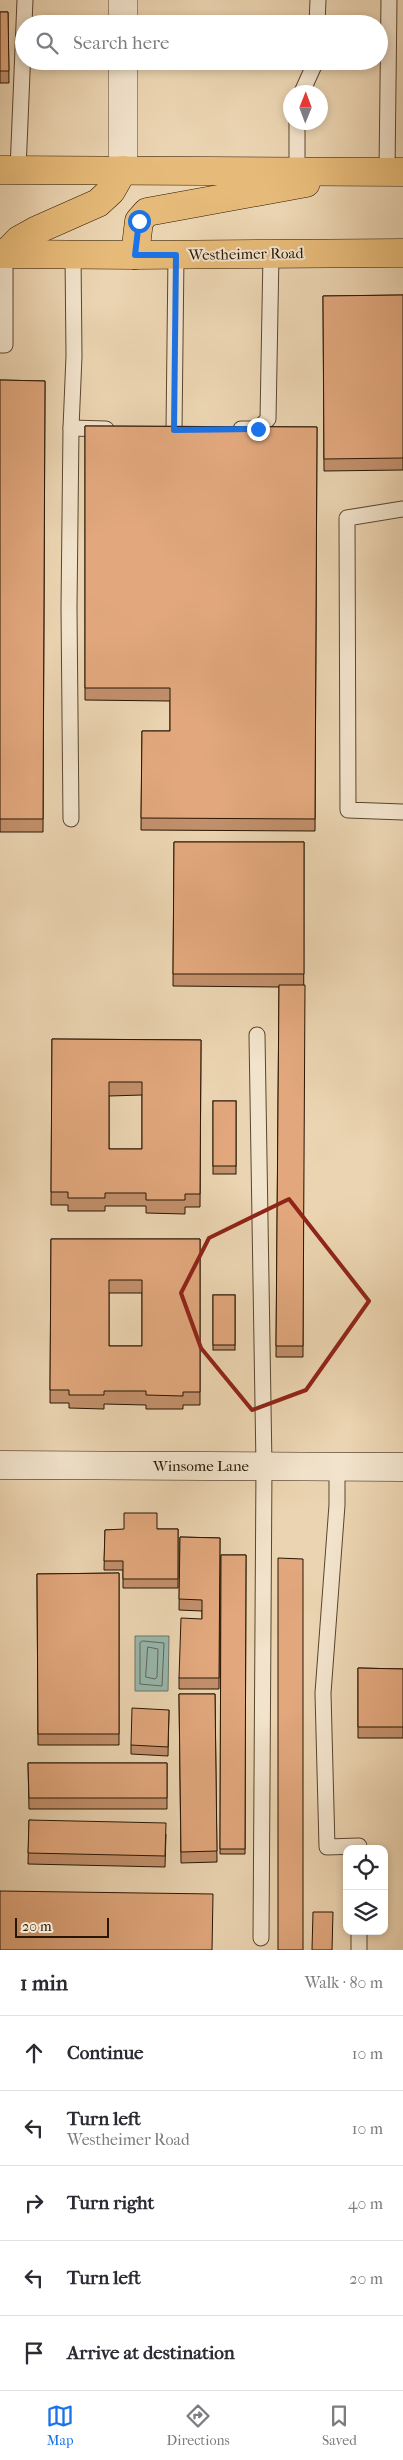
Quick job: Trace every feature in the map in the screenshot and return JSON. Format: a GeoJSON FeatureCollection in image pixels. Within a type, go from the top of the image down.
{"type":"FeatureCollection","features":[{"type":"Feature","properties":{"kind":"main road"},"geometry":{"type":"LineString","coordinates":[[9,170],[385,172]]}},
{"type":"Feature","properties":{"kind":"main road"},"geometry":{"type":"LineString","coordinates":[[3,254],[19,240],[37,230],[98,203],[111,191],[122,170]]}},
{"type":"Feature","properties":{"kind":"main road"},"geometry":{"type":"LineString","coordinates":[[135,255],[139,221],[147,212],[385,172]]}},
{"type":"Feature","properties":{"kind":"main road","name":"Westheimer Road"},"geometry":{"type":"LineString","coordinates":[[3,254],[403,253]]}},
{"type":"Feature","properties":{"kind":"street"},"geometry":{"type":"LineString","coordinates":[[123,0],[123,15]]}},
{"type":"Feature","properties":{"kind":"street"},"geometry":{"type":"LineString","coordinates":[[122,170],[123,70]]}},
{"type":"Feature","properties":{"kind":"street","name":"Winsome Lane"},"geometry":{"type":"LineString","coordinates":[[0,1465],[403,1467]]}},
{"type":"Feature","properties":{"kind":"lane"},"geometry":{"type":"LineString","coordinates":[[24,15],[25,0]]}},
{"type":"Feature","properties":{"kind":"lane"},"geometry":{"type":"LineString","coordinates":[[317,15],[318,0]]}},
{"type":"Feature","properties":{"kind":"lane"},"geometry":{"type":"LineString","coordinates":[[388,43],[389,0]]}},
{"type":"Feature","properties":{"kind":"lane"},"geometry":{"type":"LineString","coordinates":[[9,170],[18,70]]}},
{"type":"Feature","properties":{"kind":"lane"},"geometry":{"type":"LineString","coordinates":[[305,85],[312,70]]}},
{"type":"Feature","properties":{"kind":"lane"},"geometry":{"type":"LineString","coordinates":[[385,172],[387,70]]}},
{"type":"Feature","properties":{"kind":"lane"},"geometry":{"type":"LineString","coordinates":[[296,130],[297,171]]}},
{"type":"Feature","properties":{"kind":"lane"},"geometry":{"type":"LineString","coordinates":[[0,345],[6,345],[3,254]]}},
{"type":"Feature","properties":{"kind":"lane"},"geometry":{"type":"LineString","coordinates":[[71,819],[69,618],[71,428],[74,356],[73,254]]}},
{"type":"Feature","properties":{"kind":"lane"},"geometry":{"type":"LineString","coordinates":[[223,430],[258,429],[268,419],[271,254]]}},
{"type":"Feature","properties":{"kind":"lane"},"geometry":{"type":"LineString","coordinates":[[174,430],[176,255]]}},
{"type":"Feature","properties":{"kind":"lane"},"geometry":{"type":"LineString","coordinates":[[71,428],[118,429]]}},
{"type":"Feature","properties":{"kind":"lane"},"geometry":{"type":"LineString","coordinates":[[155,429],[190,430]]}},
{"type":"Feature","properties":{"kind":"lane"},"geometry":{"type":"LineString","coordinates":[[403,509],[347,518],[348,810],[403,812]]}},
{"type":"Feature","properties":{"kind":"lane"},"geometry":{"type":"LineString","coordinates":[[258,1034],[264,1466],[261,1938]]}},
{"type":"Feature","properties":{"kind":"lane"},"geometry":{"type":"LineString","coordinates":[[337,1466],[337,1505],[324,1693],[327,1847],[343,1846]]}},
{"type":"Feature","properties":{"kind":"lane"},"geometry":{"type":"LineString","coordinates":[[359,1935],[359,1950]]}},
{"type":"Feature","properties":{"kind":"highlighted area"},"geometry":{"type":"Polygon","coordinates":[[[289,1199],[369,1301],[306,1390],[252,1410],[201,1348],[181,1293],[209,1238],[289,1199]]]}},
{"type":"Feature","properties":{"kind":"water"},"geometry":{"type":"Polygon","coordinates":[[[135,1636],[169,1636],[168,1691],[135,1691],[135,1636]]]}},
{"type":"Feature","properties":{"kind":"building"},"geometry":{"type":"Polygon","coordinates":[[[0,12],[8,12],[9,71],[0,71],[0,12]]]}},
{"type":"Feature","properties":{"kind":"building"},"geometry":{"type":"Polygon","coordinates":[[[403,295],[403,458],[324,459],[323,296],[403,295]]]}},
{"type":"Feature","properties":{"kind":"building"},"geometry":{"type":"Polygon","coordinates":[[[0,380],[45,381],[43,819],[0,819],[0,380]]]}},
{"type":"Feature","properties":{"kind":"building"},"geometry":{"type":"Polygon","coordinates":[[[85,426],[317,427],[315,819],[141,818],[142,731],[170,731],[170,688],[85,688],[85,426]]]}},
{"type":"Feature","properties":{"kind":"building"},"geometry":{"type":"Polygon","coordinates":[[[174,842],[304,842],[304,974],[173,974],[174,842]]]}},
{"type":"Feature","properties":{"kind":"building"},"geometry":{"type":"Polygon","coordinates":[[[279,985],[305,985],[303,1346],[276,1346],[279,985]]]}},
{"type":"Feature","properties":{"kind":"building"},"geometry":{"type":"Polygon","coordinates":[[[52,1039],[201,1040],[200,1194],[185,1194],[185,1200],[146,1200],[146,1193],[105,1193],[105,1198],[68,1198],[68,1192],[51,1192],[52,1039]],[[109,1082],[109,1149],[142,1149],[142,1082],[109,1082]]]}},
{"type":"Feature","properties":{"kind":"building"},"geometry":{"type":"Polygon","coordinates":[[[213,1101],[236,1101],[236,1166],[213,1166],[213,1101]]]}},
{"type":"Feature","properties":{"kind":"building"},"geometry":{"type":"Polygon","coordinates":[[[51,1239],[200,1239],[200,1392],[183,1392],[183,1396],[146,1395],[146,1391],[104,1391],[104,1395],[69,1395],[69,1390],[50,1390],[51,1239]],[[109,1280],[109,1346],[142,1346],[142,1280],[109,1280]]]}},
{"type":"Feature","properties":{"kind":"building"},"geometry":{"type":"Polygon","coordinates":[[[213,1295],[235,1295],[235,1345],[213,1345],[213,1295]]]}},
{"type":"Feature","properties":{"kind":"building"},"geometry":{"type":"Polygon","coordinates":[[[124,1513],[157,1513],[157,1529],[178,1529],[178,1579],[123,1579],[123,1561],[104,1561],[105,1530],[124,1529],[124,1513]]]}},
{"type":"Feature","properties":{"kind":"building"},"geometry":{"type":"Polygon","coordinates":[[[180,1537],[220,1538],[219,1678],[179,1678],[181,1618],[202,1619],[202,1600],[179,1599],[180,1537]]]}},
{"type":"Feature","properties":{"kind":"building"},"geometry":{"type":"Polygon","coordinates":[[[221,1555],[246,1555],[245,1849],[220,1849],[221,1555]]]}},
{"type":"Feature","properties":{"kind":"building"},"geometry":{"type":"Polygon","coordinates":[[[278,1558],[303,1559],[303,1950],[278,1950],[278,1558]]]}},
{"type":"Feature","properties":{"kind":"building"},"geometry":{"type":"Polygon","coordinates":[[[119,1573],[119,1734],[38,1734],[37,1574],[119,1573]]]}},
{"type":"Feature","properties":{"kind":"building"},"geometry":{"type":"Polygon","coordinates":[[[358,1668],[403,1669],[403,1727],[358,1727],[358,1668]]]}},
{"type":"Feature","properties":{"kind":"building"},"geometry":{"type":"Polygon","coordinates":[[[179,1694],[215,1694],[217,1851],[181,1852],[179,1694]]]}},
{"type":"Feature","properties":{"kind":"building"},"geometry":{"type":"Polygon","coordinates":[[[132,1708],[169,1710],[168,1747],[131,1745],[132,1708]]]}},
{"type":"Feature","properties":{"kind":"building"},"geometry":{"type":"Polygon","coordinates":[[[28,1763],[167,1763],[167,1798],[29,1798],[28,1763]]]}},
{"type":"Feature","properties":{"kind":"building"},"geometry":{"type":"Polygon","coordinates":[[[29,1820],[166,1823],[165,1856],[28,1853],[29,1820]]]}},
{"type":"Feature","properties":{"kind":"building"},"geometry":{"type":"Polygon","coordinates":[[[0,1891],[213,1894],[212,1950],[0,1950],[0,1891]]]}},
{"type":"Feature","properties":{"kind":"building"},"geometry":{"type":"Polygon","coordinates":[[[313,1912],[333,1912],[332,1950],[312,1950],[313,1912]]]}},
{"type":"Feature","properties":{"kind":"route"},"geometry":{"type":"LineString","coordinates":[[139,221],[135,255],[176,255],[174,430],[258,429]]}}]}
